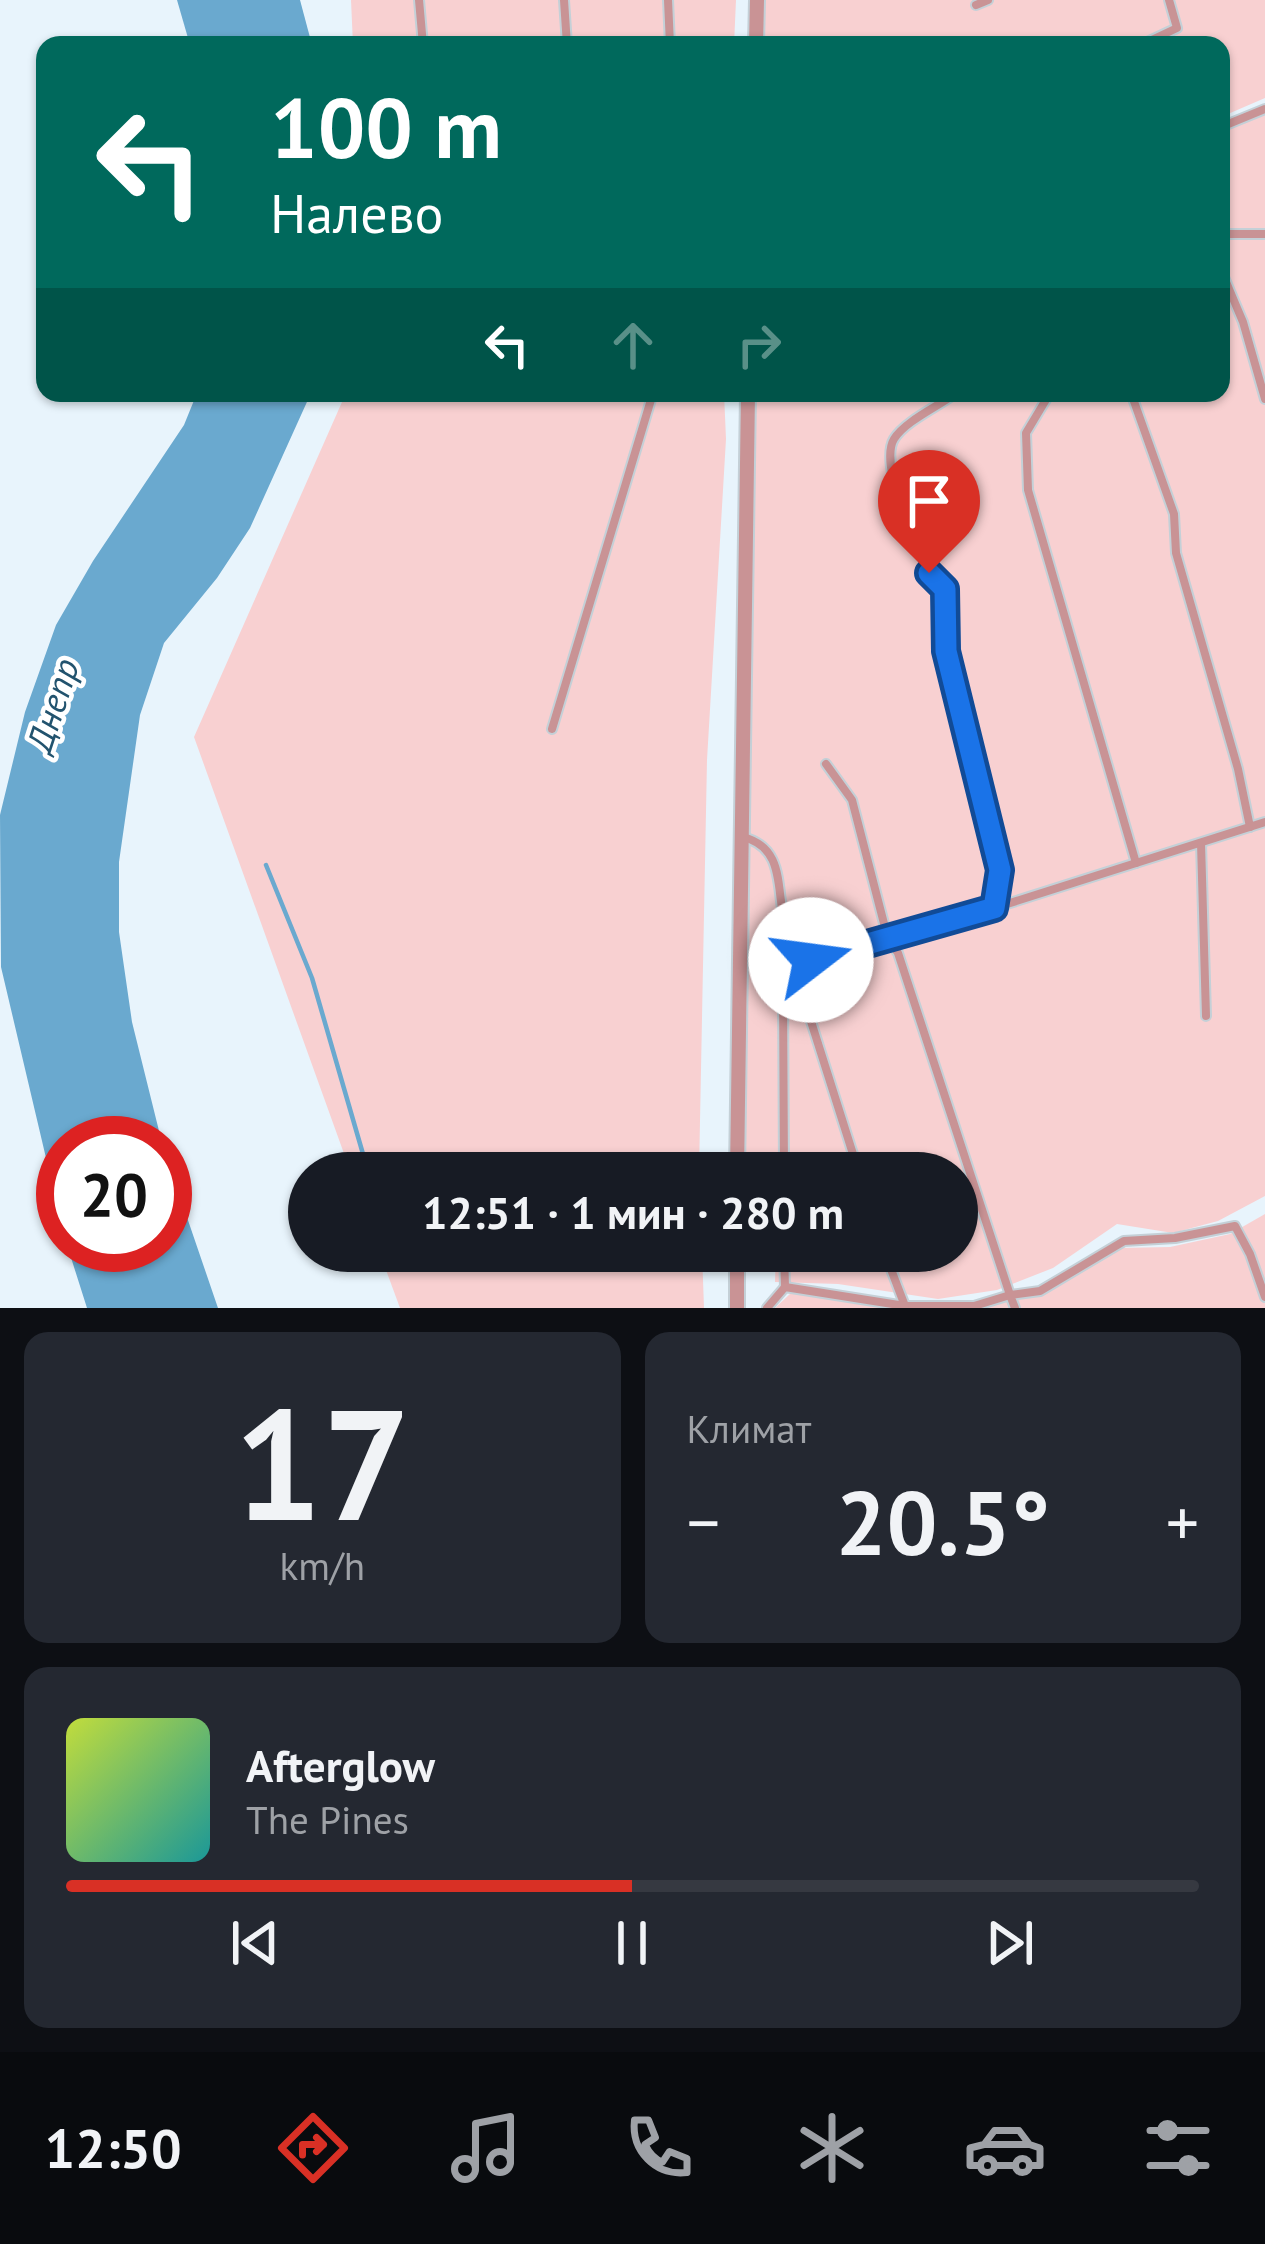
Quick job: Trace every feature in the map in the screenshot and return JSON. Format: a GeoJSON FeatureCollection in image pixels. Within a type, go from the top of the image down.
{"type":"FeatureCollection","features":[{"type":"Feature","properties":{"kind":"street"},"geometry":{"type":"LineString","coordinates":[[756,36],[758,0]]}},
{"type":"Feature","properties":{"kind":"street"},"geometry":{"type":"LineString","coordinates":[[737,1152],[748,402]]}},
{"type":"Feature","properties":{"kind":"street"},"geometry":{"type":"LineString","coordinates":[[737,1272],[737,1308]]}},
{"type":"Feature","properties":{"kind":"lane"},"geometry":{"type":"LineString","coordinates":[[418,0],[422,36]]}},
{"type":"Feature","properties":{"kind":"lane"},"geometry":{"type":"LineString","coordinates":[[564,0],[566,36]]}},
{"type":"Feature","properties":{"kind":"lane"},"geometry":{"type":"LineString","coordinates":[[668,0],[670,36]]}},
{"type":"Feature","properties":{"kind":"lane"},"geometry":{"type":"LineString","coordinates":[[976,5],[988,0]]}},
{"type":"Feature","properties":{"kind":"lane"},"geometry":{"type":"LineString","coordinates":[[1161,36],[1178,28],[1169,0]]}},
{"type":"Feature","properties":{"kind":"lane"},"geometry":{"type":"LineString","coordinates":[[1230,124],[1265,110]]}},
{"type":"Feature","properties":{"kind":"lane"},"geometry":{"type":"LineString","coordinates":[[1230,233],[1265,234]]}},
{"type":"Feature","properties":{"kind":"lane"},"geometry":{"type":"LineString","coordinates":[[1230,291],[1265,399]]}},
{"type":"Feature","properties":{"kind":"lane"},"geometry":{"type":"LineString","coordinates":[[552,729],[649,402]]}},
{"type":"Feature","properties":{"kind":"lane"},"geometry":{"type":"LineString","coordinates":[[943,402],[895,436],[889,454],[895,485],[929,573],[945,589],[946,651],[1000,870],[994,908]]}},
{"type":"Feature","properties":{"kind":"lane"},"geometry":{"type":"LineString","coordinates":[[1045,402],[1026,434],[1028,490],[1136,863]]}},
{"type":"Feature","properties":{"kind":"lane"},"geometry":{"type":"LineString","coordinates":[[1134,402],[1174,514],[1176,553],[1250,827]]}},
{"type":"Feature","properties":{"kind":"lane"},"geometry":{"type":"LineString","coordinates":[[826,764],[852,800],[888,939],[898,953],[1015,1308]]}},
{"type":"Feature","properties":{"kind":"lane"},"geometry":{"type":"LineString","coordinates":[[800,958],[827,958],[1265,822]]}},
{"type":"Feature","properties":{"kind":"lane"},"geometry":{"type":"LineString","coordinates":[[739,836],[770,852],[781,883],[785,928],[800,958],[783,990],[784,1152]]}},
{"type":"Feature","properties":{"kind":"lane"},"geometry":{"type":"LineString","coordinates":[[1201,843],[1207,1016]]}},
{"type":"Feature","properties":{"kind":"lane"},"geometry":{"type":"LineString","coordinates":[[795,972],[852,1152]]}},
{"type":"Feature","properties":{"kind":"lane"},"geometry":{"type":"LineString","coordinates":[[785,1287],[905,1307],[974,1306],[1040,1291],[1124,1241],[1175,1238],[1235,1226],[1265,1297]]}},
{"type":"Feature","properties":{"kind":"lane"},"geometry":{"type":"LineString","coordinates":[[767,1308],[785,1287],[785,1272]]}},
{"type":"Feature","properties":{"kind":"lane"},"geometry":{"type":"LineString","coordinates":[[892,1272],[905,1307]]}},
{"type":"Feature","properties":{"kind":"shaded area"},"geometry":{"type":"Polygon","coordinates":[[[351,0],[736,0],[734,36],[353,36],[351,0]]]}},
{"type":"Feature","properties":{"kind":"shaded area"},"geometry":{"type":"Polygon","coordinates":[[[755,0],[1265,0],[1265,98],[1230,113],[1230,36],[753,36],[755,0]]]}},
{"type":"Feature","properties":{"kind":"shaded area"},"geometry":{"type":"Polygon","coordinates":[[[1265,111],[1265,1196],[1218,1221],[1173,1233],[1117,1224],[1053,1268],[997,1290],[938,1299],[838,1284],[775,1282],[775,1272],[978,1272],[978,1152],[734,1152],[750,402],[1230,402],[1230,124],[1265,111]]]}},
{"type":"Feature","properties":{"kind":"shaded area"},"geometry":{"type":"Polygon","coordinates":[[[342,402],[724,402],[707,760],[699,1152],[343,1152],[194,737],[342,402]]]}},
{"type":"Feature","properties":{"kind":"shaded area"},"geometry":{"type":"Polygon","coordinates":[[[1265,1214],[1265,1308],[948,1308],[1004,1299],[1071,1273],[1118,1248],[1170,1247],[1230,1234],[1265,1214]]]}},
{"type":"Feature","properties":{"kind":"shaded area"},"geometry":{"type":"Polygon","coordinates":[[[387,1272],[703,1272],[704,1308],[400,1308],[387,1272]]]}},
{"type":"Feature","properties":{"kind":"shaded area"},"geometry":{"type":"Polygon","coordinates":[[[791,1293],[838,1295],[893,1308],[775,1308],[791,1293]]]}},
{"type":"Feature","properties":{"kind":"water"},"geometry":{"type":"Polygon","coordinates":[[[177,0],[300,0],[310,36],[187,36],[177,0]]]}},
{"type":"Feature","properties":{"kind":"water","name":"Днепр"},"geometry":{"type":"Polygon","coordinates":[[[193,402],[307,402],[250,528],[164,643],[140,715],[119,862],[119,932],[132,1022],[155,1116],[36,1116],[1,967],[0,815],[25,712],[56,625],[184,425],[193,402]]]}},
{"type":"Feature","properties":{"kind":"water"},"geometry":{"type":"Polygon","coordinates":[[[192,1232],[218,1308],[87,1308],[76,1272],[192,1272],[192,1232]]]}},
{"type":"Feature","properties":{"kind":"waterway"},"geometry":{"type":"LineString","coordinates":[[266,865],[312,978],[362,1152]]}},
{"type":"Feature","properties":{"kind":"route"},"geometry":{"type":"LineString","coordinates":[[811,960],[994,908],[1000,870],[946,651],[945,589],[929,573]]}}]}
